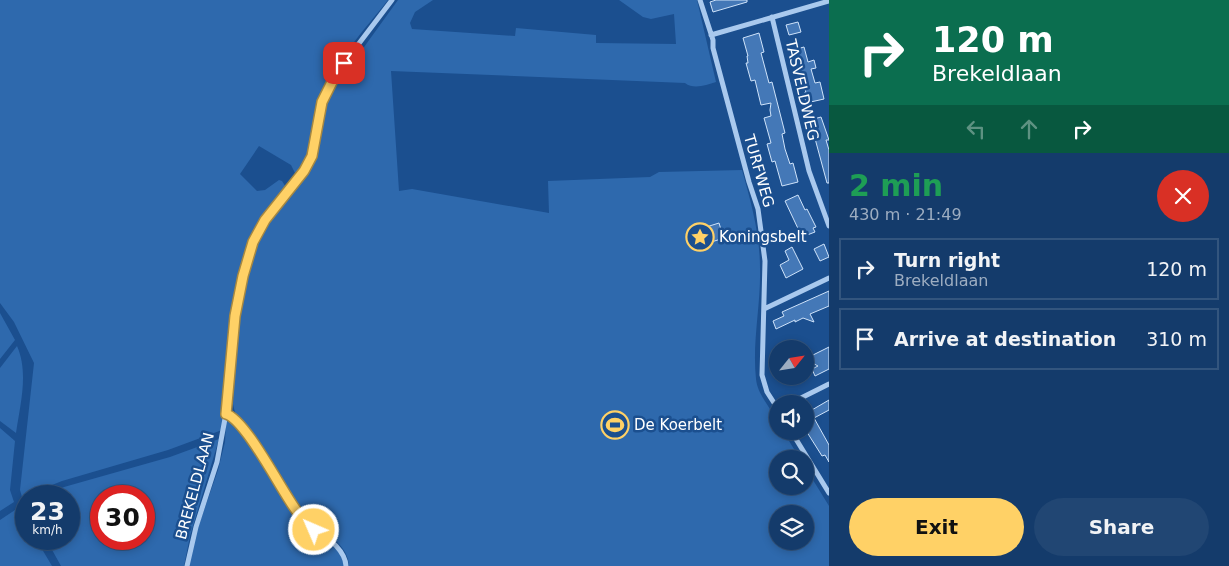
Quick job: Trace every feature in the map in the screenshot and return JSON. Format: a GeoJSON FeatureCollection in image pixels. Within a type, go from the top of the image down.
{"type":"FeatureCollection","features":[{"type":"Feature","properties":{"kind":"street","name":"BREKELDLAAN"},"geometry":{"type":"LineString","coordinates":[[187,566],[196,527],[217,462],[226,414],[235,316],[243,276],[253,242],[265,220],[304,171],[312,156],[322,102],[335,76],[392,0]]}},
{"type":"Feature","properties":{"kind":"street","name":"TURFWEG"},"geometry":{"type":"LineString","coordinates":[[700,0],[711,35],[748,182],[758,209],[765,261],[763,380],[769,395]]}},
{"type":"Feature","properties":{"kind":"street"},"geometry":{"type":"LineString","coordinates":[[711,35],[829,1]]}},
{"type":"Feature","properties":{"kind":"street","name":"TASVELDWEG"},"geometry":{"type":"LineString","coordinates":[[772,17],[809,171],[829,226]]}},
{"type":"Feature","properties":{"kind":"street"},"geometry":{"type":"LineString","coordinates":[[764,309],[829,278]]}},
{"type":"Feature","properties":{"kind":"street"},"geometry":{"type":"LineString","coordinates":[[807,395],[829,384]]}},
{"type":"Feature","properties":{"kind":"street"},"geometry":{"type":"LineString","coordinates":[[226,414],[233,416],[256,447],[299,515],[343,552],[346,566]]}},
{"type":"Feature","properties":{"kind":"street"},"geometry":{"type":"LineString","coordinates":[[797,440],[829,493]]}},
{"type":"Feature","properties":{"kind":"shaded area"},"geometry":{"type":"Polygon","coordinates":[[[0,0],[388,0],[352,45],[328,82],[319,105],[307,156],[296,175],[291,165],[259,146],[240,174],[257,191],[265,190],[279,180],[282,181],[287,189],[269,209],[254,231],[246,253],[234,307],[222,430],[168,450],[52,485],[21,485],[34,363],[14,322],[0,303],[0,0]]]}},
{"type":"Feature","properties":{"kind":"shaded area"},"geometry":{"type":"Polygon","coordinates":[[[398,0],[433,0],[415,12],[410,23],[412,29],[515,36],[516,28],[596,35],[596,43],[676,44],[674,14],[651,19],[643,17],[619,0],[697,0],[716,82],[696,87],[685,83],[391,71],[399,191],[412,189],[549,213],[548,181],[650,177],[659,172],[742,170],[749,194],[760,255],[755,351],[757,386],[769,408],[769,440],[788,440],[795,450],[769,450],[769,495],[814,495],[814,482],[829,506],[829,566],[349,566],[343,549],[337,542],[306,518],[296,506],[272,465],[243,428],[233,404],[238,317],[246,273],[262,234],[302,182],[312,163],[325,108],[334,88],[398,0]]]}},
{"type":"Feature","properties":{"kind":"shaded area"},"geometry":{"type":"Polygon","coordinates":[[[0,313],[15,340],[0,359],[0,313]]]}},
{"type":"Feature","properties":{"kind":"shaded area"},"geometry":{"type":"Polygon","coordinates":[[[17,346],[21,356],[23,378],[16,433],[0,421],[0,368],[17,346]]]}},
{"type":"Feature","properties":{"kind":"shaded area"},"geometry":{"type":"Polygon","coordinates":[[[230,418],[268,468],[288,506],[309,528],[337,550],[342,557],[344,566],[189,566],[194,539],[218,470],[225,442],[226,423],[230,418]]]}},
{"type":"Feature","properties":{"kind":"shaded area"},"geometry":{"type":"Polygon","coordinates":[[[0,428],[15,441],[10,490],[14,502],[0,511],[0,428]]]}},
{"type":"Feature","properties":{"kind":"shaded area"},"geometry":{"type":"Polygon","coordinates":[[[219,439],[190,536],[184,566],[61,566],[52,550],[80,550],[80,485],[71,485],[170,457],[219,439]]]}},
{"type":"Feature","properties":{"kind":"shaded area"},"geometry":{"type":"Polygon","coordinates":[[[15,510],[15,550],[43,550],[52,566],[0,566],[0,520],[15,510]]]}},
{"type":"Feature","properties":{"kind":"building"},"geometry":{"type":"Polygon","coordinates":[[[716,0],[747,0],[747,2],[713,12],[710,2],[716,0]]]}},
{"type":"Feature","properties":{"kind":"building"},"geometry":{"type":"Polygon","coordinates":[[[798,22],[801,32],[789,35],[786,25],[798,22]]]}},
{"type":"Feature","properties":{"kind":"building"},"geometry":{"type":"Polygon","coordinates":[[[759,33],[764,52],[761,53],[769,83],[772,82],[785,133],[782,134],[785,149],[790,164],[793,163],[798,182],[782,186],[775,161],[772,162],[767,144],[771,143],[764,118],[771,116],[771,103],[761,105],[755,80],[751,81],[746,63],[748,63],[748,56],[743,38],[759,33]]]}},
{"type":"Feature","properties":{"kind":"building"},"geometry":{"type":"Polygon","coordinates":[[[804,47],[808,62],[814,60],[816,68],[811,69],[815,83],[820,82],[824,99],[806,103],[804,93],[806,93],[793,50],[804,47]]]}},
{"type":"Feature","properties":{"kind":"building"},"geometry":{"type":"Polygon","coordinates":[[[821,117],[829,140],[826,140],[829,150],[829,183],[827,183],[810,120],[821,117]]]}},
{"type":"Feature","properties":{"kind":"building"},"geometry":{"type":"Polygon","coordinates":[[[798,195],[816,227],[813,228],[815,232],[802,237],[785,201],[798,195]]]}},
{"type":"Feature","properties":{"kind":"building"},"geometry":{"type":"Polygon","coordinates":[[[719,223],[723,236],[720,237],[721,239],[708,243],[703,228],[719,223]]]}},
{"type":"Feature","properties":{"kind":"building"},"geometry":{"type":"Polygon","coordinates":[[[824,244],[829,257],[820,261],[814,249],[824,244]]]}},
{"type":"Feature","properties":{"kind":"building"},"geometry":{"type":"Polygon","coordinates":[[[792,247],[803,269],[786,278],[780,265],[789,260],[785,251],[792,247]]]}},
{"type":"Feature","properties":{"kind":"building"},"geometry":{"type":"Polygon","coordinates":[[[829,291],[829,306],[810,314],[814,322],[803,318],[776,329],[773,321],[784,316],[782,312],[829,291]]]}},
{"type":"Feature","properties":{"kind":"building"},"geometry":{"type":"Polygon","coordinates":[[[829,347],[829,369],[815,376],[814,368],[818,366],[814,364],[814,354],[829,347]]]}},
{"type":"Feature","properties":{"kind":"building"},"geometry":{"type":"Polygon","coordinates":[[[829,400],[829,410],[814,418],[814,409],[829,400]]]}},
{"type":"Feature","properties":{"kind":"building"},"geometry":{"type":"Polygon","coordinates":[[[814,418],[829,445],[829,462],[825,455],[822,456],[812,440],[814,440],[814,418]]]}},
{"type":"Feature","properties":{"kind":"place","name":"Koningsbelt"},"geometry":{"type":"Point","coordinates":[700,237]}},
{"type":"Feature","properties":{"kind":"place","name":"De Koerbelt"},"geometry":{"type":"Point","coordinates":[615,425]}},
{"type":"Feature","properties":{"kind":"route"},"geometry":{"type":"LineString","coordinates":[[314,530],[290,502],[265,459],[233,416],[226,414],[235,316],[243,276],[253,242],[265,220],[304,171],[312,156],[322,102],[344,63]]}}]}
